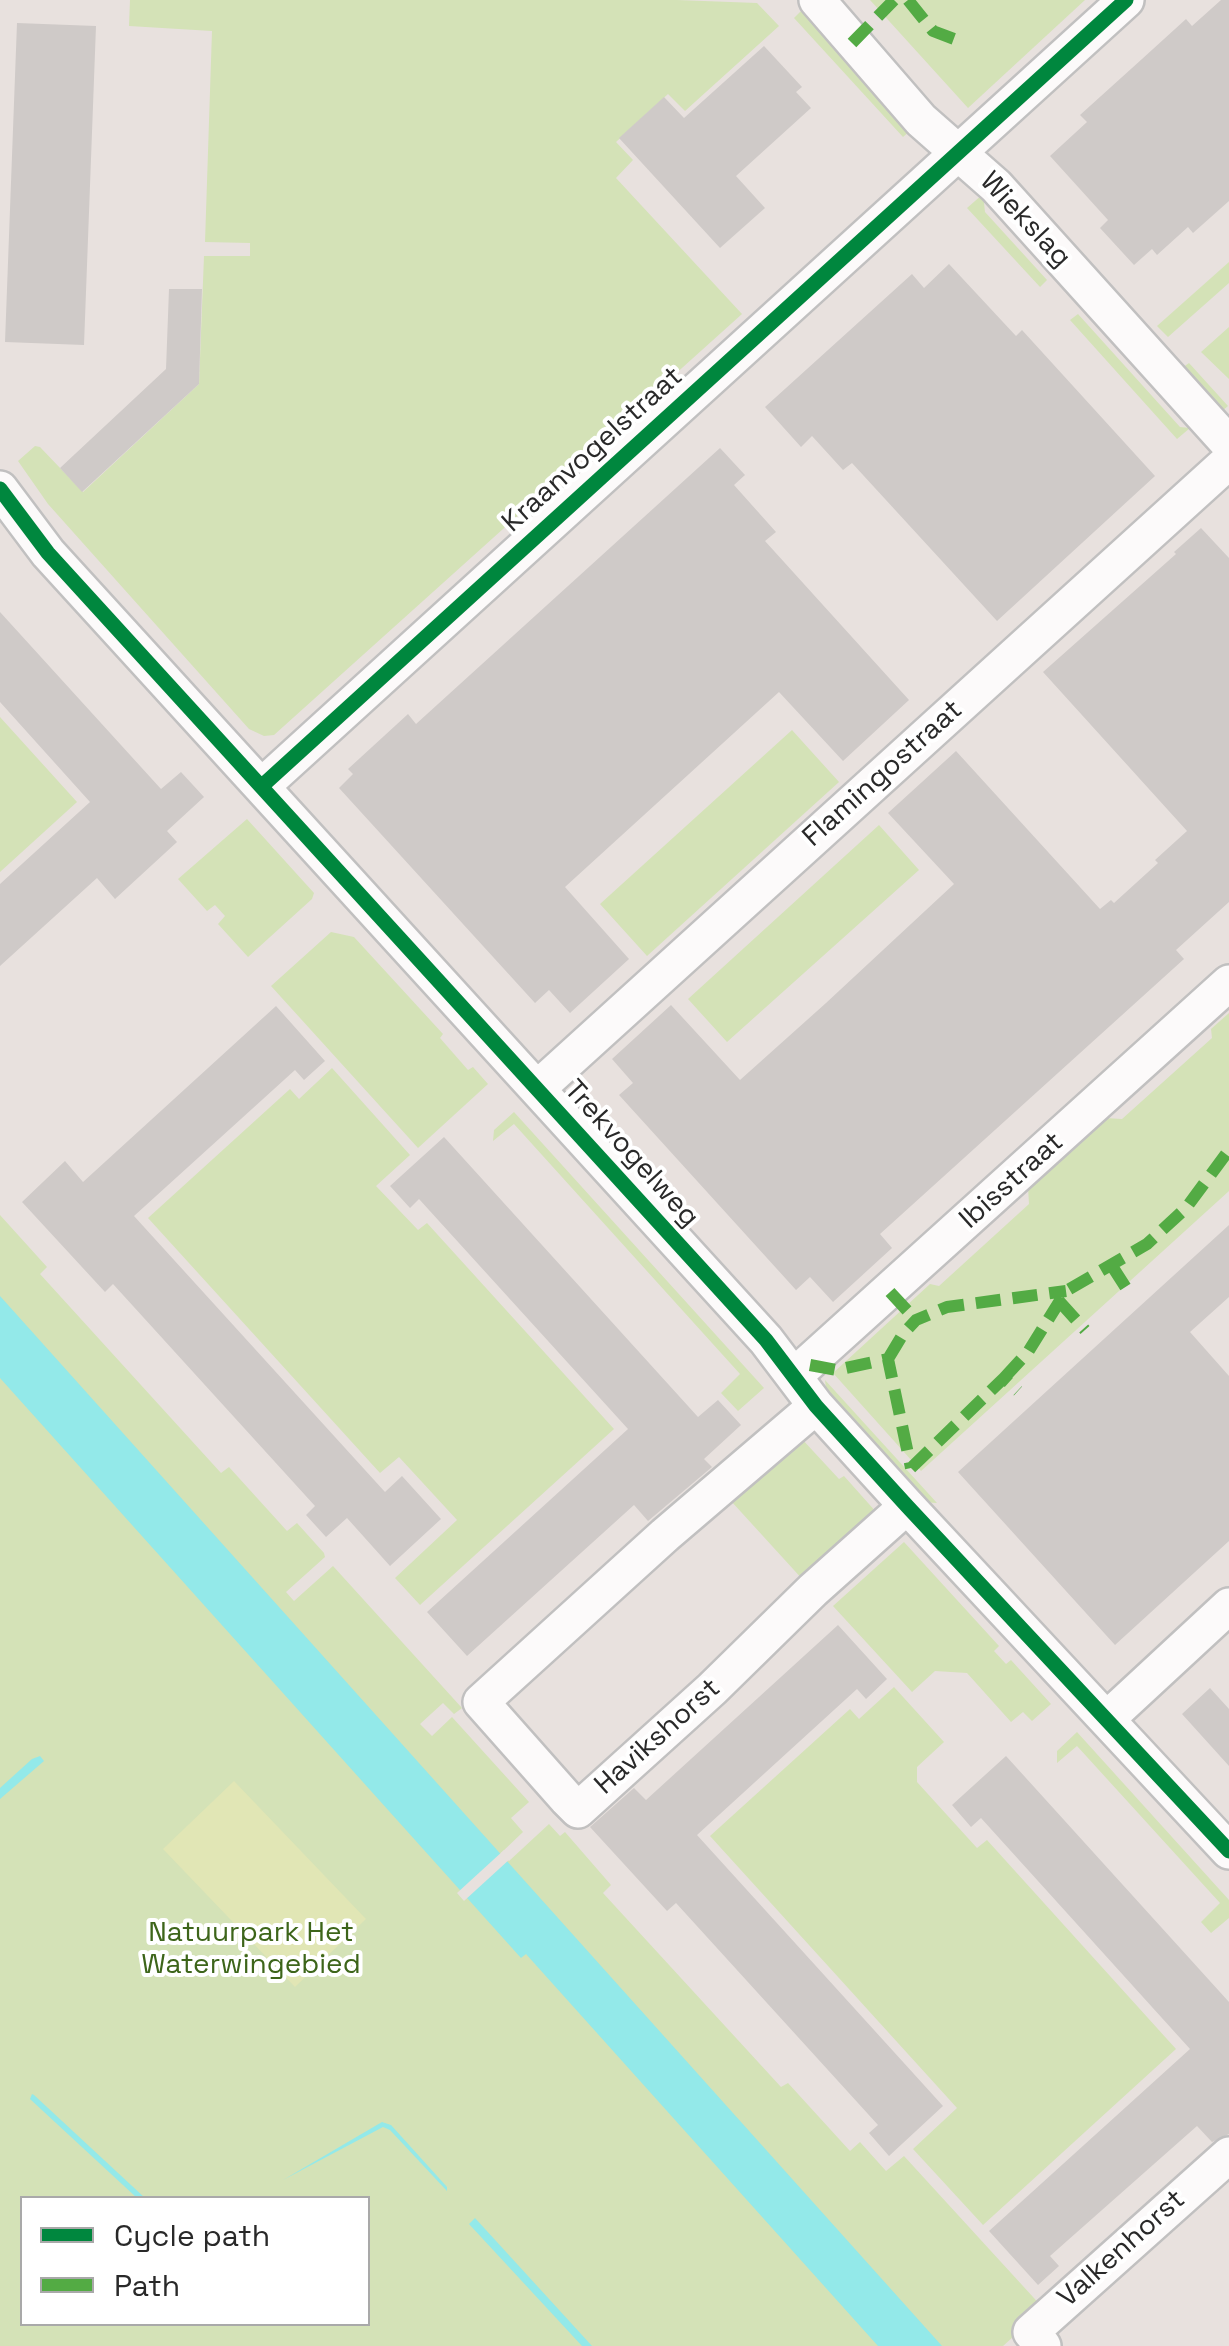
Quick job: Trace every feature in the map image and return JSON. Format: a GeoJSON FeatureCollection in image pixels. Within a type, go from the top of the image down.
{"type":"FeatureCollection","features":[{"type":"Feature","properties":{"kind":"street","name":"Wiekslag"},"geometry":{"type":"LineString","coordinates":[[817,0],[921,120],[996,186],[1229,444]]}},
{"type":"Feature","properties":{"kind":"street","name":"Kraanvogelstraat"},"geometry":{"type":"LineString","coordinates":[[262,786],[1126,0]]}},
{"type":"Feature","properties":{"kind":"street","name":"Flamingostraat"},"geometry":{"type":"LineString","coordinates":[[538,1088],[1229,461]]}},
{"type":"Feature","properties":{"kind":"street","name":"Trekvogelweg"},"geometry":{"type":"LineString","coordinates":[[0,488],[48,553],[766,1340],[816,1406],[906,1506],[1229,1850]]}},
{"type":"Feature","properties":{"kind":"street","name":"Ibisstraat"},"geometry":{"type":"LineString","coordinates":[[794,1376],[1229,983]]}},
{"type":"Feature","properties":{"kind":"street","name":"Havikshorst"},"geometry":{"type":"LineString","coordinates":[[816,1406],[481,1702],[578,1810],[906,1506]]}},
{"type":"Feature","properties":{"kind":"street"},"geometry":{"type":"LineString","coordinates":[[1108,1718],[1229,1606]]}},
{"type":"Feature","properties":{"kind":"street","name":"Valkenhorst"},"geometry":{"type":"LineString","coordinates":[[1043,2346],[1030,2332],[1229,2155]]}},
{"type":"Feature","properties":{"kind":"green space"},"geometry":{"type":"Polygon","coordinates":[[[130,0],[757,3],[779,26],[685,111],[668,94],[616,142],[633,160],[616,178],[742,314],[274,735],[264,736],[249,729],[48,504],[18,461],[35,446],[40,447],[83,492],[199,384],[204,256],[250,256],[250,243],[205,242],[212,31],[129,26],[130,0]]]}},
{"type":"Feature","properties":{"kind":"green space"},"geometry":{"type":"Polygon","coordinates":[[[870,0],[1085,0],[968,108],[870,0]]]}},
{"type":"Feature","properties":{"kind":"green space"},"geometry":{"type":"Polygon","coordinates":[[[802,10],[911,130],[903,137],[794,18],[802,10]]]}},
{"type":"Feature","properties":{"kind":"green space"},"geometry":{"type":"Polygon","coordinates":[[[983,194],[985,212],[1047,280],[1040,287],[967,208],[983,194]]]}},
{"type":"Feature","properties":{"kind":"green space"},"geometry":{"type":"Polygon","coordinates":[[[1229,262],[1229,283],[1168,337],[1157,326],[1229,262]]]}},
{"type":"Feature","properties":{"kind":"green space"},"geometry":{"type":"Polygon","coordinates":[[[1078,314],[1180,427],[1190,428],[1177,439],[1070,320],[1078,314]]]}},
{"type":"Feature","properties":{"kind":"green space"},"geometry":{"type":"Polygon","coordinates":[[[1229,327],[1229,379],[1201,352],[1229,327]]]}},
{"type":"Feature","properties":{"kind":"green space"},"geometry":{"type":"Polygon","coordinates":[[[1189,363],[1228,406],[1221,412],[1182,368],[1189,363]]]}},
{"type":"Feature","properties":{"kind":"green space"},"geometry":{"type":"Polygon","coordinates":[[[0,717],[77,802],[0,872],[0,717]]]}},
{"type":"Feature","properties":{"kind":"green space"},"geometry":{"type":"Polygon","coordinates":[[[792,730],[839,782],[647,956],[600,904],[792,730]]]}},
{"type":"Feature","properties":{"kind":"green space"},"geometry":{"type":"Polygon","coordinates":[[[247,819],[314,893],[248,957],[218,924],[225,916],[215,905],[207,911],[178,879],[247,819]]]}},
{"type":"Feature","properties":{"kind":"green space"},"geometry":{"type":"Polygon","coordinates":[[[879,825],[919,870],[727,1042],[688,999],[879,825]]]}},
{"type":"Feature","properties":{"kind":"green space"},"geometry":{"type":"Polygon","coordinates":[[[331,932],[354,937],[443,1034],[440,1038],[468,1070],[473,1067],[488,1084],[418,1148],[271,986],[331,932]]]}},
{"type":"Feature","properties":{"kind":"green space"},"geometry":{"type":"Polygon","coordinates":[[[1229,1013],[1229,1191],[921,1471],[833,1373],[930,1284],[939,1286],[1029,1204],[1028,1187],[1105,1118],[1122,1119],[1212,1038],[1211,1029],[1229,1013]]]}},
{"type":"Feature","properties":{"kind":"green space"},"geometry":{"type":"Polygon","coordinates":[[[332,1068],[410,1155],[376,1186],[418,1230],[427,1223],[614,1429],[420,1605],[395,1578],[457,1520],[399,1457],[380,1473],[148,1218],[290,1089],[299,1099],[332,1068]]]}},
{"type":"Feature","properties":{"kind":"green space"},"geometry":{"type":"Polygon","coordinates":[[[514,1112],[764,1388],[738,1411],[721,1393],[740,1374],[514,1124],[493,1141],[494,1130],[514,1112]]]}},
{"type":"Feature","properties":{"kind":"green space","name":"Natuurpark Het Waterwingebied"},"geometry":{"type":"Polygon","coordinates":[[[0,1215],[47,1267],[40,1274],[221,1473],[229,1467],[287,1531],[297,1523],[324,1553],[325,1557],[286,1592],[294,1601],[333,1566],[462,1708],[454,1714],[443,1703],[420,1724],[432,1736],[452,1717],[529,1802],[511,1818],[523,1832],[501,1853],[509,1861],[549,1824],[560,1836],[565,1832],[611,1885],[603,1893],[781,2087],[788,2083],[850,2151],[860,2142],[886,2171],[904,2156],[1044,2309],[1003,2346],[0,2346],[0,1215]]]}},
{"type":"Feature","properties":{"kind":"green space"},"geometry":{"type":"Polygon","coordinates":[[[825,1380],[937,1503],[921,1502],[827,1397],[825,1380]]]}},
{"type":"Feature","properties":{"kind":"green space"},"geometry":{"type":"Polygon","coordinates":[[[801,1438],[839,1479],[844,1476],[877,1513],[804,1581],[731,1501],[801,1438]]]}},
{"type":"Feature","properties":{"kind":"green space"},"geometry":{"type":"Polygon","coordinates":[[[904,1542],[999,1646],[994,1651],[1006,1664],[1011,1660],[1051,1704],[1032,1721],[1023,1712],[1011,1722],[967,1673],[935,1671],[912,1692],[833,1606],[904,1542]]]}},
{"type":"Feature","properties":{"kind":"green space"},"geometry":{"type":"Polygon","coordinates":[[[894,1687],[944,1742],[917,1767],[917,1782],[977,1848],[987,1840],[1176,2049],[983,2225],[913,2149],[957,2108],[710,1836],[850,1709],[859,1719],[894,1687]]]}},
{"type":"Feature","properties":{"kind":"green space"},"geometry":{"type":"Polygon","coordinates":[[[1077,1732],[1229,1900],[1229,1918],[1211,1933],[1201,1922],[1220,1903],[1077,1746],[1057,1763],[1057,1751],[1077,1732]]]}},
{"type":"Feature","properties":{"kind":"green space"},"geometry":{"type":"Polygon","coordinates":[[[234,1781],[366,1919],[295,1987],[163,1849],[234,1781]]]}},
{"type":"Feature","properties":{"kind":"water"},"geometry":{"type":"Polygon","coordinates":[[[0,1296],[942,2346],[878,2346],[526,1954],[521,1958],[0,1378],[0,1296]]]}},
{"type":"Feature","properties":{"kind":"water"},"geometry":{"type":"Polygon","coordinates":[[[40,1756],[44,1761],[0,1799],[0,1788],[40,1756]]]}},
{"type":"Feature","properties":{"kind":"water"},"geometry":{"type":"Polygon","coordinates":[[[32,2094],[143,2196],[135,2196],[30,2099],[32,2094]]]}},
{"type":"Feature","properties":{"kind":"water"},"geometry":{"type":"Polygon","coordinates":[[[382,2122],[391,2125],[447,2191],[383,2127],[283,2180],[382,2122]]]}},
{"type":"Feature","properties":{"kind":"water"},"geometry":{"type":"Polygon","coordinates":[[[475,2218],[592,2346],[582,2346],[469,2224],[475,2218]]]}},
{"type":"Feature","properties":{"kind":"pier"},"geometry":{"type":"Polygon","coordinates":[[[504,1850],[511,1858],[464,1901],[457,1893],[504,1850]]]}},
{"type":"Feature","properties":{"kind":"building"},"geometry":{"type":"Polygon","coordinates":[[[1221,0],[1229,0],[1229,201],[1193,233],[1188,227],[1157,255],[1152,249],[1134,265],[1100,228],[1108,220],[1050,156],[1087,122],[1080,115],[1186,19],[1192,26],[1221,0]]]}},
{"type":"Feature","properties":{"kind":"building"},"geometry":{"type":"Polygon","coordinates":[[[17,23],[96,26],[84,345],[5,342],[17,23]]]}},
{"type":"Feature","properties":{"kind":"building"},"geometry":{"type":"Polygon","coordinates":[[[764,46],[802,87],[796,92],[811,108],[736,176],[765,208],[720,248],[619,138],[664,97],[684,118],[764,46]]]}},
{"type":"Feature","properties":{"kind":"building"},"geometry":{"type":"Polygon","coordinates":[[[949,264],[1016,336],[1022,330],[1155,476],[997,621],[852,463],[843,470],[812,436],[801,447],[765,407],[912,274],[924,288],[949,264]]]}},
{"type":"Feature","properties":{"kind":"building"},"geometry":{"type":"Polygon","coordinates":[[[169,289],[202,289],[199,384],[82,492],[60,468],[166,369],[169,289]]]}},
{"type":"Feature","properties":{"kind":"building"},"geometry":{"type":"Polygon","coordinates":[[[720,448],[745,475],[734,485],[776,532],[765,541],[909,700],[843,761],[779,692],[565,887],[629,959],[570,1013],[549,990],[535,1003],[339,788],[353,774],[348,769],[408,714],[416,724],[720,448]]]}},
{"type":"Feature","properties":{"kind":"building"},"geometry":{"type":"Polygon","coordinates":[[[1201,528],[1229,558],[1229,902],[1176,950],[1184,959],[880,1234],[892,1248],[833,1302],[810,1277],[796,1290],[619,1095],[633,1083],[612,1059],[671,1005],[740,1080],[826,1003],[954,884],[888,813],[956,751],[1100,909],[1111,900],[1114,903],[1187,831],[1043,672],[1201,528]]]}},
{"type":"Feature","properties":{"kind":"building"},"geometry":{"type":"Polygon","coordinates":[[[0,612],[161,789],[181,772],[204,797],[167,831],[177,842],[115,899],[97,878],[0,966],[0,884],[90,802],[0,702],[0,612]]]}},
{"type":"Feature","properties":{"kind":"building"},"geometry":{"type":"Polygon","coordinates":[[[276,1006],[325,1061],[304,1080],[295,1070],[134,1216],[385,1492],[402,1476],[441,1519],[390,1566],[347,1518],[326,1537],[306,1515],[315,1506],[113,1284],[105,1292],[22,1202],[65,1161],[83,1182],[276,1006]]]}},
{"type":"Feature","properties":{"kind":"building"},"geometry":{"type":"Polygon","coordinates":[[[444,1137],[698,1417],[718,1400],[741,1425],[704,1459],[712,1467],[648,1521],[634,1505],[467,1656],[427,1612],[628,1429],[419,1199],[410,1208],[390,1186],[444,1137]]]}},
{"type":"Feature","properties":{"kind":"building"},"geometry":{"type":"Polygon","coordinates":[[[1229,1225],[1229,1297],[1190,1332],[1229,1376],[1229,1541],[1115,1645],[958,1472],[1229,1225]]]}},
{"type":"Feature","properties":{"kind":"building"},"geometry":{"type":"Polygon","coordinates":[[[838,1625],[887,1679],[866,1699],[857,1689],[697,1835],[943,2106],[889,2156],[869,2133],[878,2125],[676,1903],[667,1911],[590,1827],[634,1788],[646,1800],[838,1625]]]}},
{"type":"Feature","properties":{"kind":"building"},"geometry":{"type":"Polygon","coordinates":[[[1210,1688],[1229,1709],[1229,1766],[1182,1714],[1210,1688]]]}},
{"type":"Feature","properties":{"kind":"building"},"geometry":{"type":"Polygon","coordinates":[[[1006,1756],[1229,2002],[1229,2134],[1212,2142],[1197,2126],[1050,2256],[1059,2266],[1038,2285],[989,2231],[1190,2049],[981,1818],[971,1827],[952,1805],[1006,1756]]]}},
{"type":"Feature","properties":{"kind":"marked path"},"geometry":{"type":"LineString","coordinates":[[852,43],[894,0]]}},
{"type":"Feature","properties":{"kind":"marked path"},"geometry":{"type":"LineString","coordinates":[[908,0],[933,31],[957,40]]}},
{"type":"Feature","properties":{"kind":"marked path"},"geometry":{"type":"LineString","coordinates":[[1004,1378],[1028,1352],[1066,1291],[1147,1244],[1186,1208],[1229,1150]]}},
{"type":"Feature","properties":{"kind":"marked path"},"geometry":{"type":"LineString","coordinates":[[1112,1266],[1128,1291]]}},
{"type":"Feature","properties":{"kind":"marked path"},"geometry":{"type":"LineString","coordinates":[[888,1359],[916,1320],[947,1307],[1066,1291]]}},
{"type":"Feature","properties":{"kind":"marked path"},"geometry":{"type":"LineString","coordinates":[[890,1292],[916,1320]]}},
{"type":"Feature","properties":{"kind":"marked path"},"geometry":{"type":"LineString","coordinates":[[1059,1301],[1085,1330]]}},
{"type":"Feature","properties":{"kind":"marked path"},"geometry":{"type":"LineString","coordinates":[[810,1365],[837,1370],[888,1359],[911,1468]]}},
{"type":"Feature","properties":{"kind":"marked path"},"geometry":{"type":"LineString","coordinates":[[911,1468],[1004,1378],[1018,1391]]}},
{"type":"Feature","properties":{"kind":"cycle path"},"geometry":{"type":"LineString","coordinates":[[262,786],[1126,0]]}},
{"type":"Feature","properties":{"kind":"cycle path"},"geometry":{"type":"LineString","coordinates":[[0,489],[48,553],[766,1340],[816,1406],[1229,1851]]}}]}
